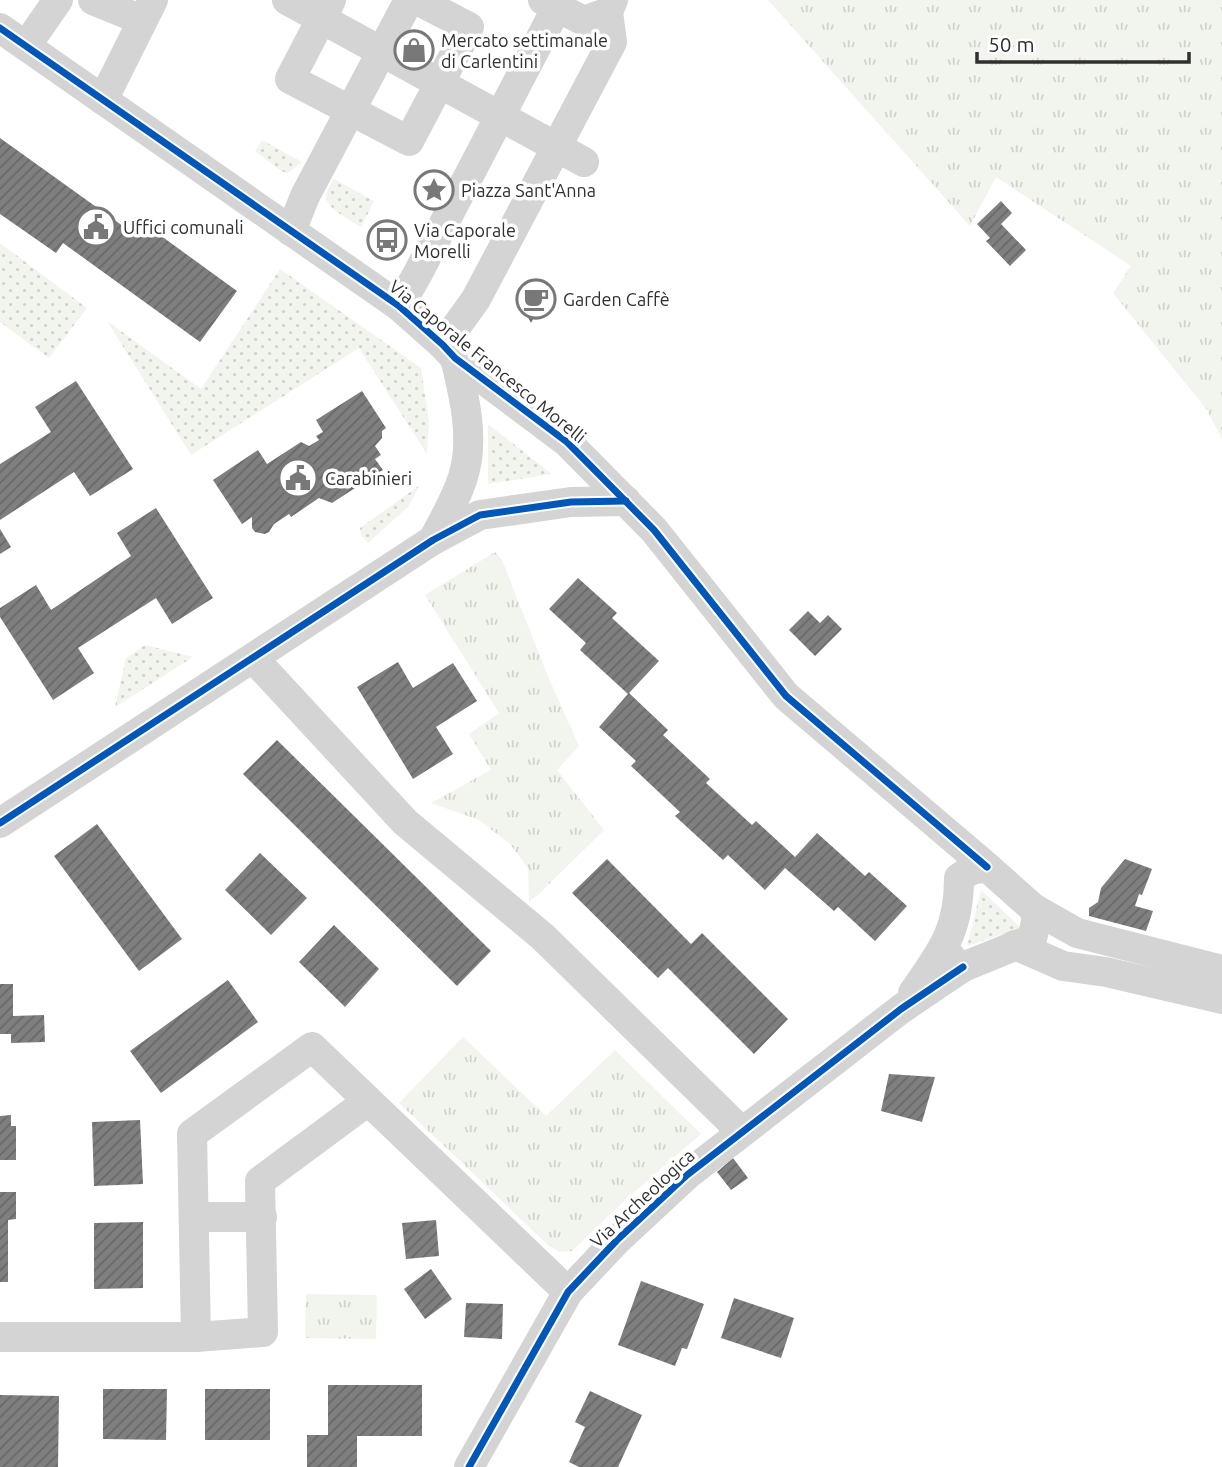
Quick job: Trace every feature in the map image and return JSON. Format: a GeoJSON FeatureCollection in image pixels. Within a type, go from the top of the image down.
{"type":"FeatureCollection","features":[{"type":"Feature","properties":{"kind":"street"},"geometry":{"type":"LineString","coordinates":[[26,46],[58,0]]}},
{"type":"Feature","properties":{"kind":"street"},"geometry":{"type":"LineString","coordinates":[[93,0],[147,10],[103,100]]}},
{"type":"Feature","properties":{"kind":"street"},"geometry":{"type":"LineString","coordinates":[[288,0],[326,9],[382,51],[584,162]]}},
{"type":"Feature","properties":{"kind":"street"},"geometry":{"type":"LineString","coordinates":[[291,230],[305,196],[409,0]]}},
{"type":"Feature","properties":{"kind":"street"},"geometry":{"type":"LineString","coordinates":[[326,9],[290,79],[409,142],[469,27],[417,0]]}},
{"type":"Feature","properties":{"kind":"street"},"geometry":{"type":"LineString","coordinates":[[399,306],[418,275],[500,116],[550,4],[584,21],[610,6],[612,42],[449,352],[463,393],[468,437],[464,474],[454,502],[433,540]]}},
{"type":"Feature","properties":{"kind":"street","name":"Via Caporale Francesco Morelli"},"geometry":{"type":"LineString","coordinates":[[0,28],[399,306],[449,352],[567,442],[654,530],[786,696],[1033,908],[1077,933]]}},
{"type":"Feature","properties":{"kind":"street"},"geometry":{"type":"LineString","coordinates":[[0,823],[433,540],[480,515],[571,502],[626,500]]}},
{"type":"Feature","properties":{"kind":"street"},"geometry":{"type":"LineString","coordinates":[[254,659],[405,822],[544,937],[741,1132]]}},
{"type":"Feature","properties":{"kind":"street"},"geometry":{"type":"LineString","coordinates":[[926,815],[948,850],[960,878],[971,870],[987,867]]}},
{"type":"Feature","properties":{"kind":"street","name":"Via Archeologica"},"geometry":{"type":"LineString","coordinates":[[469,1467],[568,1292],[617,1240],[687,1175],[901,1009],[954,958],[954,929],[960,878]]}},
{"type":"Feature","properties":{"kind":"street"},"geometry":{"type":"LineString","coordinates":[[1023,942],[1037,918],[1033,908]]}},
{"type":"Feature","properties":{"kind":"street"},"geometry":{"type":"LineString","coordinates":[[954,958],[1077,933],[1222,970]]}},
{"type":"Feature","properties":{"kind":"street"},"geometry":{"type":"LineString","coordinates":[[1023,942],[1063,966],[1106,972],[1222,999]]}},
{"type":"Feature","properties":{"kind":"street"},"geometry":{"type":"LineString","coordinates":[[186,1337],[194,1217],[192,1133],[312,1047],[568,1292]]}},
{"type":"Feature","properties":{"kind":"street"},"geometry":{"type":"LineString","coordinates":[[0,1337],[186,1337],[263,1332],[260,1181],[368,1101]]}},
{"type":"Feature","properties":{"kind":"street"},"geometry":{"type":"LineString","coordinates":[[194,1217],[262,1217]]}},
{"type":"Feature","properties":{"kind":"green space"},"geometry":{"type":"Polygon","coordinates":[[[768,0],[1222,0],[1222,439],[1207,410],[1113,293],[1131,266],[996,177],[970,226],[768,0]]]}},
{"type":"Feature","properties":{"kind":"green space"},"geometry":{"type":"Polygon","coordinates":[[[262,140],[302,162],[288,173],[281,171],[255,151],[262,140]]]}},
{"type":"Feature","properties":{"kind":"green space"},"geometry":{"type":"Polygon","coordinates":[[[334,179],[374,201],[361,227],[334,210],[327,201],[326,196],[334,179]]]}},
{"type":"Feature","properties":{"kind":"green space"},"geometry":{"type":"Polygon","coordinates":[[[0,243],[87,308],[49,358],[0,322],[0,243]]]}},
{"type":"Feature","properties":{"kind":"green space"},"geometry":{"type":"Polygon","coordinates":[[[280,269],[421,368],[429,421],[427,454],[359,348],[191,455],[107,321],[201,389],[280,269]]]}},
{"type":"Feature","properties":{"kind":"green space"},"geometry":{"type":"Polygon","coordinates":[[[488,424],[552,474],[488,484],[488,424]]]}},
{"type":"Feature","properties":{"kind":"green space"},"geometry":{"type":"Polygon","coordinates":[[[420,485],[408,507],[368,543],[361,535],[360,528],[420,485]]]}},
{"type":"Feature","properties":{"kind":"green space"},"geometry":{"type":"Polygon","coordinates":[[[495,552],[502,560],[579,746],[557,770],[604,830],[529,901],[528,868],[510,844],[479,820],[431,803],[491,770],[469,734],[499,713],[425,595],[495,552]]]}},
{"type":"Feature","properties":{"kind":"green space"},"geometry":{"type":"Polygon","coordinates":[[[145,645],[193,657],[115,707],[126,658],[145,645]]]}},
{"type":"Feature","properties":{"kind":"green space"},"geometry":{"type":"Polygon","coordinates":[[[981,890],[1021,928],[967,946],[981,890]]]}},
{"type":"Feature","properties":{"kind":"green space"},"geometry":{"type":"Polygon","coordinates":[[[463,1037],[546,1116],[615,1050],[701,1134],[624,1201],[572,1251],[560,1252],[549,1246],[399,1103],[463,1037]]]}},
{"type":"Feature","properties":{"kind":"green space"},"geometry":{"type":"Polygon","coordinates":[[[306,1294],[377,1295],[376,1339],[305,1338],[306,1294]]]}},
{"type":"Feature","properties":{"kind":"building"},"geometry":{"type":"Polygon","coordinates":[[[0,138],[127,229],[135,217],[237,291],[200,342],[63,243],[56,253],[0,214],[0,138]]]}},
{"type":"Feature","properties":{"kind":"building"},"geometry":{"type":"Polygon","coordinates":[[[1001,201],[1012,213],[1001,224],[1026,250],[1010,266],[986,241],[990,238],[977,224],[1001,201]]]}},
{"type":"Feature","properties":{"kind":"building","name":"Garden Caffè"},"geometry":{"type":"Polygon","coordinates":[[[536,283],[550,289],[531,323],[523,308],[536,283]]]}},
{"type":"Feature","properties":{"kind":"building"},"geometry":{"type":"Polygon","coordinates":[[[76,381],[133,469],[90,496],[74,472],[0,520],[0,464],[51,432],[35,407],[76,381]]]}},
{"type":"Feature","properties":{"kind":"building"},"geometry":{"type":"Polygon","coordinates":[[[362,391],[386,428],[375,446],[381,455],[375,459],[383,470],[332,503],[319,498],[291,517],[289,514],[265,534],[255,532],[252,528],[252,517],[242,524],[213,480],[258,450],[267,464],[301,442],[309,446],[319,440],[316,436],[323,432],[316,420],[362,391]]]}},
{"type":"Feature","properties":{"kind":"building"},"geometry":{"type":"Polygon","coordinates":[[[156,508],[213,598],[172,624],[156,598],[78,648],[94,673],[53,700],[0,617],[0,608],[36,585],[51,610],[131,556],[117,533],[156,508]]]}},
{"type":"Feature","properties":{"kind":"building"},"geometry":{"type":"Polygon","coordinates":[[[0,529],[11,547],[0,554],[0,529]]]}},
{"type":"Feature","properties":{"kind":"building"},"geometry":{"type":"Polygon","coordinates":[[[578,578],[617,613],[612,618],[659,661],[629,693],[668,730],[663,735],[710,779],[706,783],[752,825],[756,821],[795,857],[817,833],[865,876],[869,872],[907,906],[875,941],[838,907],[834,911],[785,868],[765,890],[728,855],[723,860],[675,816],[680,812],[631,766],[636,761],[599,727],[628,694],[580,650],[586,643],[549,609],[578,578]]]}},
{"type":"Feature","properties":{"kind":"building"},"geometry":{"type":"Polygon","coordinates":[[[808,611],[820,623],[828,615],[842,629],[815,656],[789,630],[808,611]]]}},
{"type":"Feature","properties":{"kind":"building"},"geometry":{"type":"Polygon","coordinates":[[[398,662],[413,688],[453,663],[477,701],[436,727],[453,754],[413,779],[357,687],[398,662]]]}},
{"type":"Feature","properties":{"kind":"building"},"geometry":{"type":"Polygon","coordinates":[[[277,740],[491,951],[457,986],[243,774],[277,740]]]}},
{"type":"Feature","properties":{"kind":"building"},"geometry":{"type":"Polygon","coordinates":[[[97,824],[182,939],[139,971],[54,856],[97,824]]]}},
{"type":"Feature","properties":{"kind":"building"},"geometry":{"type":"Polygon","coordinates":[[[260,853],[307,898],[271,935],[225,890],[260,853]]]}},
{"type":"Feature","properties":{"kind":"building"},"geometry":{"type":"Polygon","coordinates":[[[607,859],[691,944],[702,933],[788,1019],[754,1054],[668,968],[658,978],[572,893],[607,859]]]}},
{"type":"Feature","properties":{"kind":"building"},"geometry":{"type":"Polygon","coordinates":[[[1125,859],[1152,869],[1135,906],[1153,911],[1146,931],[1089,916],[1089,908],[1098,902],[1101,888],[1125,859]]]}},
{"type":"Feature","properties":{"kind":"building"},"geometry":{"type":"Polygon","coordinates":[[[334,925],[379,969],[345,1007],[299,962],[334,925]]]}},
{"type":"Feature","properties":{"kind":"building"},"geometry":{"type":"Polygon","coordinates":[[[228,980],[258,1022],[161,1093],[130,1051],[228,980]]]}},
{"type":"Feature","properties":{"kind":"building"},"geometry":{"type":"Polygon","coordinates":[[[0,984],[13,984],[13,1016],[44,1015],[45,1042],[11,1043],[11,1034],[0,1034],[0,984]]]}},
{"type":"Feature","properties":{"kind":"building"},"geometry":{"type":"Polygon","coordinates":[[[889,1074],[935,1077],[922,1122],[881,1111],[889,1074]]]}},
{"type":"Feature","properties":{"kind":"building"},"geometry":{"type":"Polygon","coordinates":[[[11,1115],[11,1126],[16,1126],[16,1160],[0,1160],[0,1116],[11,1115]]]}},
{"type":"Feature","properties":{"kind":"building"},"geometry":{"type":"Polygon","coordinates":[[[140,1120],[143,1184],[94,1186],[92,1122],[140,1120]]]}},
{"type":"Feature","properties":{"kind":"building"},"geometry":{"type":"Polygon","coordinates":[[[733,1158],[748,1178],[731,1190],[717,1172],[733,1158]]]}},
{"type":"Feature","properties":{"kind":"building"},"geometry":{"type":"Polygon","coordinates":[[[0,1192],[16,1192],[16,1219],[8,1220],[8,1282],[0,1282],[0,1192]]]}},
{"type":"Feature","properties":{"kind":"building"},"geometry":{"type":"Polygon","coordinates":[[[436,1220],[439,1256],[406,1259],[402,1223],[436,1220]]]}},
{"type":"Feature","properties":{"kind":"building"},"geometry":{"type":"Polygon","coordinates":[[[143,1222],[143,1288],[94,1289],[94,1223],[143,1222]]]}},
{"type":"Feature","properties":{"kind":"building"},"geometry":{"type":"Polygon","coordinates":[[[431,1269],[452,1299],[425,1319],[404,1289],[431,1269]]]}},
{"type":"Feature","properties":{"kind":"building"},"geometry":{"type":"Polygon","coordinates":[[[641,1281],[704,1304],[687,1349],[682,1348],[675,1366],[618,1345],[641,1281]]]}},
{"type":"Feature","properties":{"kind":"building"},"geometry":{"type":"Polygon","coordinates":[[[734,1298],[794,1318],[781,1358],[721,1338],[734,1298]]]}},
{"type":"Feature","properties":{"kind":"building"},"geometry":{"type":"Polygon","coordinates":[[[466,1303],[503,1304],[502,1339],[464,1337],[466,1303]]]}},
{"type":"Feature","properties":{"kind":"building"},"geometry":{"type":"Polygon","coordinates":[[[328,1385],[422,1385],[422,1436],[357,1436],[357,1467],[307,1467],[307,1435],[328,1435],[328,1385]]]}},
{"type":"Feature","properties":{"kind":"building"},"geometry":{"type":"Polygon","coordinates":[[[103,1389],[167,1389],[166,1440],[103,1439],[103,1389]]]}},
{"type":"Feature","properties":{"kind":"building"},"geometry":{"type":"Polygon","coordinates":[[[205,1389],[270,1389],[270,1440],[205,1440],[205,1389]]]}},
{"type":"Feature","properties":{"kind":"building"},"geometry":{"type":"Polygon","coordinates":[[[590,1391],[642,1415],[618,1467],[579,1467],[569,1462],[585,1427],[575,1422],[590,1391]]]}},
{"type":"Feature","properties":{"kind":"building"},"geometry":{"type":"Polygon","coordinates":[[[0,1395],[59,1396],[58,1467],[0,1467],[0,1395]]]}},
{"type":"Feature","properties":{"kind":"cycle path"},"geometry":{"type":"LineString","coordinates":[[0,28],[399,306],[455,358],[567,442],[654,530],[786,696],[987,867]]}},
{"type":"Feature","properties":{"kind":"cycle path"},"geometry":{"type":"LineString","coordinates":[[0,823],[433,540],[480,515],[571,502],[626,501]]}},
{"type":"Feature","properties":{"kind":"cycle path"},"geometry":{"type":"LineString","coordinates":[[469,1467],[568,1292],[617,1240],[687,1175],[901,1009],[963,967]]}},
{"type":"Feature","properties":{"kind":"place","name":"Mercato settimanale di Carlentini"},"geometry":{"type":"Point","coordinates":[414,50]}},
{"type":"Feature","properties":{"kind":"place","name":"Piazza Sant'Anna"},"geometry":{"type":"Point","coordinates":[434,190]}},
{"type":"Feature","properties":{"kind":"place","name":"Uffici comunali"},"geometry":{"type":"Point","coordinates":[96,227]}},
{"type":"Feature","properties":{"kind":"place","name":"Via Caporale Morelli"},"geometry":{"type":"Point","coordinates":[387,240]}},
{"type":"Feature","properties":{"kind":"place","name":"Garden Caffè"},"geometry":{"type":"Point","coordinates":[536,299]}},
{"type":"Feature","properties":{"kind":"place","name":"Carabinieri"},"geometry":{"type":"Point","coordinates":[298,478]}}]}
